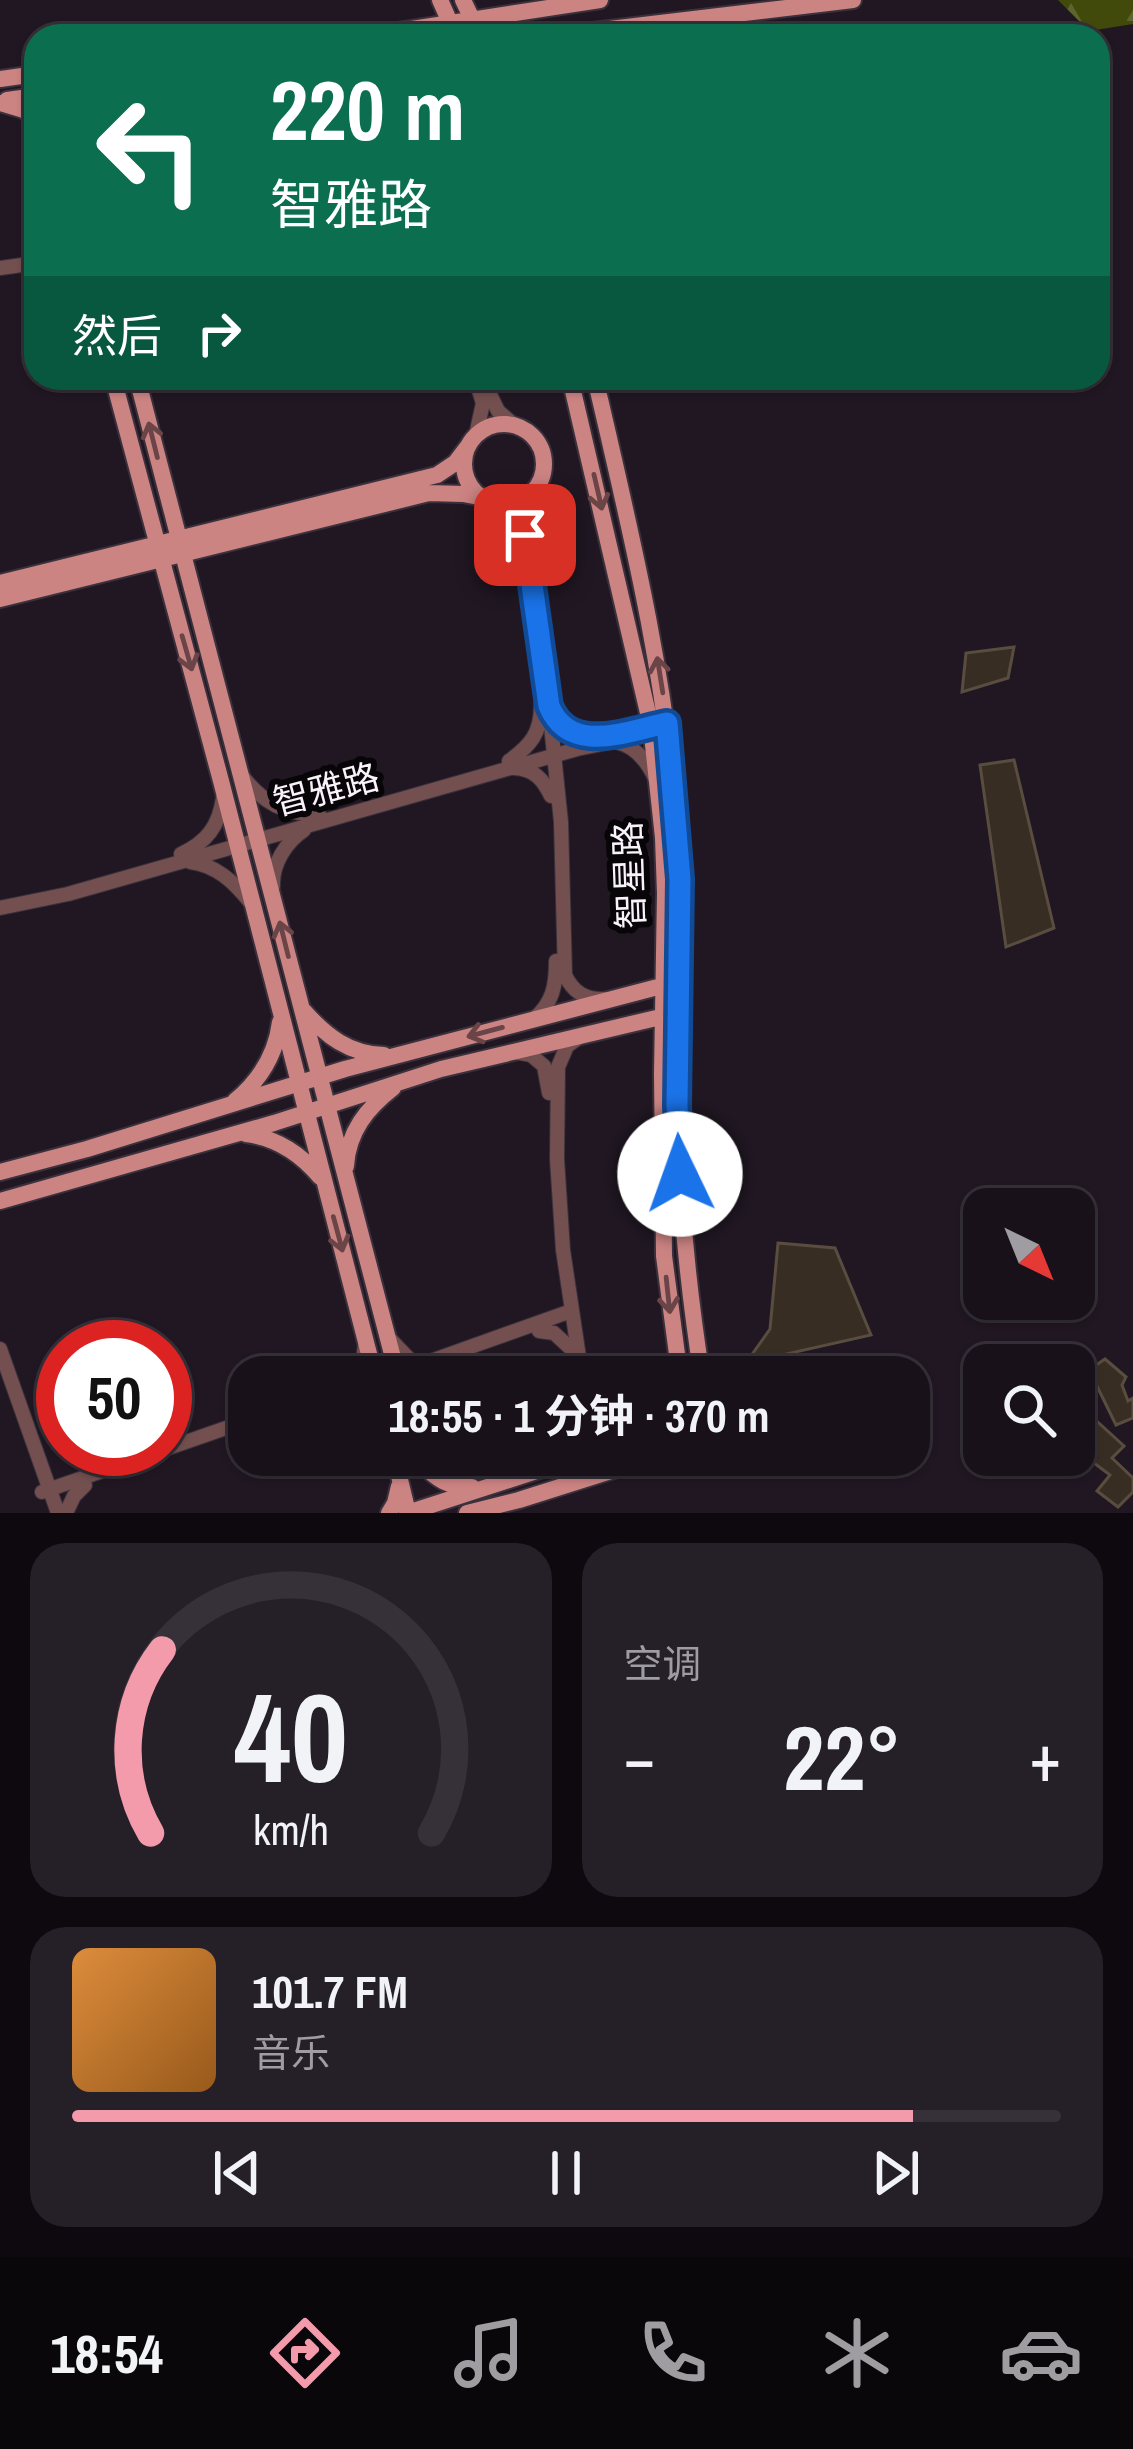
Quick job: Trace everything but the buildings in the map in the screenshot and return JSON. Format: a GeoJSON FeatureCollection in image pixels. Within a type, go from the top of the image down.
{"type":"FeatureCollection","features":[{"type":"Feature","properties":{"kind":"main road"},"geometry":{"type":"LineString","coordinates":[[494,24],[600,0]]}},
{"type":"Feature","properties":{"kind":"main road"},"geometry":{"type":"LineString","coordinates":[[652,24],[854,0]]}},
{"type":"Feature","properties":{"kind":"main road"},"geometry":{"type":"LineString","coordinates":[[116,390],[369,1356]]}},
{"type":"Feature","properties":{"kind":"main road"},"geometry":{"type":"LineString","coordinates":[[140,390],[393,1356]]}},
{"type":"Feature","properties":{"kind":"main road","name":"智星路"},"geometry":{"type":"LineString","coordinates":[[573,390],[659,728],[666,959],[672,983]]}},
{"type":"Feature","properties":{"kind":"main road","name":"智星路"},"geometry":{"type":"LineString","coordinates":[[598,390],[646,597],[679,860],[671,1014],[686,1268],[699,1356]]}},
{"type":"Feature","properties":{"kind":"main road"},"geometry":{"type":"LineString","coordinates":[[0,583],[110,562],[226,534],[429,493],[514,503],[536,489],[544,465],[542,452],[526,430],[500,424],[487,428],[455,463],[436,475],[226,534],[202,562],[194,583],[196,604]]}},
{"type":"Feature","properties":{"kind":"main road"},"geometry":{"type":"LineString","coordinates":[[472,441],[464,459],[465,473],[486,500]]}},
{"type":"Feature","properties":{"kind":"main road"},"geometry":{"type":"LineString","coordinates":[[166,493],[185,517],[226,534]]}},
{"type":"Feature","properties":{"kind":"main road"},"geometry":{"type":"LineString","coordinates":[[0,599],[110,562],[140,532],[144,500]]}},
{"type":"Feature","properties":{"kind":"main road"},"geometry":{"type":"LineString","coordinates":[[110,562],[148,576],[174,607]]}},
{"type":"Feature","properties":{"kind":"main road"},"geometry":{"type":"LineString","coordinates":[[634,992],[654,979],[666,959]]}},
{"type":"Feature","properties":{"kind":"main road"},"geometry":{"type":"LineString","coordinates":[[0,1172],[402,1054],[672,983]]}},
{"type":"Feature","properties":{"kind":"main road"},"geometry":{"type":"LineString","coordinates":[[301,1007],[346,1047],[374,1055],[402,1054]]}},
{"type":"Feature","properties":{"kind":"main road"},"geometry":{"type":"LineString","coordinates":[[4,1201],[408,1079],[671,1014]]}},
{"type":"Feature","properties":{"kind":"main road","name":"智星路"},"geometry":{"type":"LineString","coordinates":[[671,1014],[662,1065],[664,1256],[676,1356]]}},
{"type":"Feature","properties":{"kind":"main road"},"geometry":{"type":"LineString","coordinates":[[225,1108],[266,1067],[277,1040],[280,1015]]}},
{"type":"Feature","properties":{"kind":"main road"},"geometry":{"type":"LineString","coordinates":[[623,1024],[649,1037],[662,1065]]}},
{"type":"Feature","properties":{"kind":"main road"},"geometry":{"type":"LineString","coordinates":[[345,1172],[359,1121],[379,1099],[408,1079]]}},
{"type":"Feature","properties":{"kind":"main road"},"geometry":{"type":"LineString","coordinates":[[233,1134],[278,1142],[324,1181]]}},
{"type":"Feature","properties":{"kind":"main road"},"geometry":{"type":"LineString","coordinates":[[388,1513],[399,1489],[397,1476]]}},
{"type":"Feature","properties":{"kind":"main road"},"geometry":{"type":"LineString","coordinates":[[399,1476],[408,1513],[432,1509],[520,1476]]}},
{"type":"Feature","properties":{"kind":"main road"},"geometry":{"type":"LineString","coordinates":[[424,1476],[432,1509]]}},
{"type":"Feature","properties":{"kind":"main road"},"geometry":{"type":"LineString","coordinates":[[434,1476],[458,1487],[491,1485]]}},
{"type":"Feature","properties":{"kind":"main road"},"geometry":{"type":"LineString","coordinates":[[466,1513],[596,1476]]}},
{"type":"Feature","properties":{"kind":"street"},"geometry":{"type":"LineString","coordinates":[[472,441],[483,403],[481,390]]}},
{"type":"Feature","properties":{"kind":"street"},"geometry":{"type":"LineString","coordinates":[[485,390],[514,425]]}},
{"type":"Feature","properties":{"kind":"street"},"geometry":{"type":"LineString","coordinates":[[536,489],[526,506],[524,523],[565,897],[565,975],[581,996],[609,998]]}},
{"type":"Feature","properties":{"kind":"street"},"geometry":{"type":"LineString","coordinates":[[486,500],[510,522],[521,552],[545,706],[538,732],[509,764],[538,775],[555,795]]}},
{"type":"Feature","properties":{"kind":"street"},"geometry":{"type":"LineString","coordinates":[[534,1019],[550,1002],[556,982],[555,795],[564,769],[592,741],[564,729],[545,706]]}},
{"type":"Feature","properties":{"kind":"street","name":"智雅路"},"geometry":{"type":"LineString","coordinates":[[592,741],[611,741],[659,728]]}},
{"type":"Feature","properties":{"kind":"street","name":"智雅路"},"geometry":{"type":"LineString","coordinates":[[0,904],[176,860],[550,752],[659,728]]}},
{"type":"Feature","properties":{"kind":"street"},"geometry":{"type":"LineString","coordinates":[[611,741],[640,755],[658,786]]}},
{"type":"Feature","properties":{"kind":"street"},"geometry":{"type":"LineString","coordinates":[[243,776],[273,806],[319,818]]}},
{"type":"Feature","properties":{"kind":"street"},"geometry":{"type":"LineString","coordinates":[[176,860],[215,827],[221,812],[221,782]]}},
{"type":"Feature","properties":{"kind":"street"},"geometry":{"type":"LineString","coordinates":[[273,897],[272,878],[285,850],[293,837],[319,818]]}},
{"type":"Feature","properties":{"kind":"street"},"geometry":{"type":"LineString","coordinates":[[176,860],[215,869],[252,905]]}},
{"type":"Feature","properties":{"kind":"street"},"geometry":{"type":"LineString","coordinates":[[571,1356],[559,1203],[558,1066],[567,1046],[588,1033]]}},
{"type":"Feature","properties":{"kind":"street"},"geometry":{"type":"LineString","coordinates":[[510,1052],[538,1060],[549,1081],[551,1205],[560,1297],[574,1356]]}},
{"type":"Feature","properties":{"kind":"street"},"geometry":{"type":"LineString","coordinates":[[466,1356],[542,1326],[560,1297]]}},
{"type":"Feature","properties":{"kind":"street"},"geometry":{"type":"LineString","coordinates":[[387,1334],[403,1356],[428,1363],[568,1317]]}},
{"type":"Feature","properties":{"kind":"street"},"geometry":{"type":"LineString","coordinates":[[542,1326],[568,1347]]}},
{"type":"Feature","properties":{"kind":"street"},"geometry":{"type":"LineString","coordinates":[[363,1356],[365,1340]]}},
{"type":"Feature","properties":{"kind":"street"},"geometry":{"type":"LineString","coordinates":[[0,1349],[36,1452]]}},
{"type":"Feature","properties":{"kind":"street"},"geometry":{"type":"LineString","coordinates":[[0,1373],[52,1503],[85,1481],[228,1431]]}},
{"type":"Feature","properties":{"kind":"street"},"geometry":{"type":"LineString","coordinates":[[62,1476],[85,1481]]}},
{"type":"Feature","properties":{"kind":"green space"},"geometry":{"type":"Polygon","coordinates":[[[1058,0],[1133,0],[1133,24],[1110,28],[1110,24],[1082,24],[1058,0]]]}},
{"type":"Feature","properties":{"kind":"route"},"geometry":{"type":"LineString","coordinates":[[525,535],[549,706],[557,721],[583,737],[667,723],[680,879],[680,1174]]}}]}
